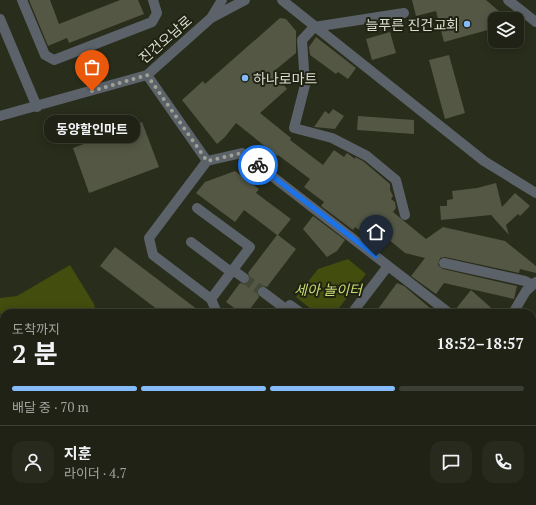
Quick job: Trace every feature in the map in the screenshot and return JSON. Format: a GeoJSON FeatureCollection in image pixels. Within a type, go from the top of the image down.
{"type":"FeatureCollection","features":[{"type":"Feature","properties":{"kind":"street"},"geometry":{"type":"LineString","coordinates":[[22,0],[45,55],[54,60],[152,22],[157,12],[153,0]]}},
{"type":"Feature","properties":{"kind":"street","name":"진건오남로"},"geometry":{"type":"LineString","coordinates":[[0,116],[37,107],[147,75],[211,18],[222,0]]}},
{"type":"Feature","properties":{"kind":"street"},"geometry":{"type":"LineString","coordinates":[[211,18],[245,0]]}},
{"type":"Feature","properties":{"kind":"street"},"geometry":{"type":"LineString","coordinates":[[282,0],[484,161],[536,193]]}},
{"type":"Feature","properties":{"kind":"street"},"geometry":{"type":"LineString","coordinates":[[508,0],[536,22]]}},
{"type":"Feature","properties":{"kind":"street"},"geometry":{"type":"LineString","coordinates":[[404,12],[314,27],[302,40],[305,85],[294,128],[332,138],[367,156],[396,180],[405,216]]}},
{"type":"Feature","properties":{"kind":"street"},"geometry":{"type":"LineString","coordinates":[[0,19],[37,107]]}},
{"type":"Feature","properties":{"kind":"street"},"geometry":{"type":"LineString","coordinates":[[147,75],[207,161]]}},
{"type":"Feature","properties":{"kind":"street"},"geometry":{"type":"LineString","coordinates":[[215,309],[210,299],[153,255],[149,238],[207,161],[242,153],[443,309]]}},
{"type":"Feature","properties":{"kind":"street"},"geometry":{"type":"LineString","coordinates":[[197,208],[250,247],[210,299]]}},
{"type":"Feature","properties":{"kind":"street"},"geometry":{"type":"LineString","coordinates":[[191,242],[244,278]]}},
{"type":"Feature","properties":{"kind":"street"},"geometry":{"type":"LineString","coordinates":[[444,262],[535,283]]}},
{"type":"Feature","properties":{"kind":"street"},"geometry":{"type":"LineString","coordinates":[[355,309],[388,266]]}},
{"type":"Feature","properties":{"kind":"street"},"geometry":{"type":"LineString","coordinates":[[515,309],[526,291],[535,283]]}},
{"type":"Feature","properties":{"kind":"street"},"geometry":{"type":"LineString","coordinates":[[263,292],[284,309]]}},
{"type":"Feature","properties":{"kind":"street"},"geometry":{"type":"LineString","coordinates":[[287,309],[290,305],[296,309]]}},
{"type":"Feature","properties":{"kind":"green space","name":"세아 놀이터"},"geometry":{"type":"Polygon","coordinates":[[[348,259],[366,274],[338,309],[311,309],[296,297],[318,269],[348,259]]]}},
{"type":"Feature","properties":{"kind":"green space"},"geometry":{"type":"Polygon","coordinates":[[[70,265],[94,304],[95,309],[0,309],[0,298],[17,296],[70,265]]]}},
{"type":"Feature","properties":{"kind":"building"},"geometry":{"type":"Polygon","coordinates":[[[29,0],[50,0],[59,24],[120,0],[138,0],[144,14],[69,43],[67,38],[48,46],[29,0]]]}},
{"type":"Feature","properties":{"kind":"building","name":"늘푸른 진건교회"},"geometry":{"type":"Polygon","coordinates":[[[412,0],[486,0],[500,12],[488,12],[488,30],[444,42],[436,11],[416,16],[412,0]]]}},
{"type":"Feature","properties":{"kind":"building"},"geometry":{"type":"Polygon","coordinates":[[[280,18],[286,19],[296,31],[296,53],[273,72],[287,89],[260,113],[291,138],[290,140],[323,165],[334,150],[344,157],[347,153],[355,159],[355,157],[363,161],[390,184],[390,190],[393,196],[391,199],[395,202],[396,208],[393,212],[426,239],[443,227],[505,241],[536,266],[536,273],[520,269],[519,273],[445,257],[440,258],[438,265],[443,269],[517,286],[514,299],[444,283],[436,294],[411,276],[425,258],[405,253],[370,224],[363,233],[355,227],[353,230],[321,206],[324,202],[304,187],[310,179],[278,155],[277,156],[236,123],[225,137],[217,144],[182,100],[203,81],[205,84],[280,18]]]}},
{"type":"Feature","properties":{"kind":"building"},"geometry":{"type":"Polygon","coordinates":[[[390,32],[396,53],[372,60],[366,39],[390,32]]]}},
{"type":"Feature","properties":{"kind":"building"},"geometry":{"type":"Polygon","coordinates":[[[316,37],[356,68],[348,79],[338,72],[336,74],[310,55],[309,47],[316,37]]]}},
{"type":"Feature","properties":{"kind":"building"},"geometry":{"type":"Polygon","coordinates":[[[449,55],[465,113],[445,119],[429,60],[449,55]]]}},
{"type":"Feature","properties":{"kind":"building"},"geometry":{"type":"Polygon","coordinates":[[[333,109],[344,116],[335,129],[314,127],[325,111],[329,114],[333,109]]]}},
{"type":"Feature","properties":{"kind":"building"},"geometry":{"type":"Polygon","coordinates":[[[358,116],[414,120],[414,134],[357,130],[358,116]]]}},
{"type":"Feature","properties":{"kind":"building"},"geometry":{"type":"Polygon","coordinates":[[[142,122],[159,167],[89,193],[73,148],[142,122]]]}},
{"type":"Feature","properties":{"kind":"building"},"geometry":{"type":"Polygon","coordinates":[[[235,171],[259,189],[256,193],[291,219],[278,235],[296,249],[267,287],[263,286],[258,288],[257,292],[259,297],[250,309],[236,309],[226,302],[240,283],[244,284],[249,282],[250,278],[248,273],[277,235],[244,210],[235,222],[196,193],[205,182],[235,171]]]}},
{"type":"Feature","properties":{"kind":"building"},"geometry":{"type":"Polygon","coordinates":[[[496,183],[502,207],[515,193],[530,206],[520,216],[518,214],[506,225],[509,235],[491,215],[441,220],[440,206],[447,206],[447,200],[453,199],[452,191],[477,188],[496,183]]]}},
{"type":"Feature","properties":{"kind":"building"},"geometry":{"type":"Polygon","coordinates":[[[313,216],[345,240],[337,251],[327,257],[303,229],[313,216]]]}},
{"type":"Feature","properties":{"kind":"building"},"geometry":{"type":"Polygon","coordinates":[[[115,247],[197,309],[157,309],[100,266],[115,247]]]}},
{"type":"Feature","properties":{"kind":"building"},"geometry":{"type":"Polygon","coordinates":[[[397,283],[404,286],[431,309],[378,309],[397,283]]]}},
{"type":"Feature","properties":{"kind":"building"},"geometry":{"type":"Polygon","coordinates":[[[471,290],[492,309],[456,309],[471,290]]]}},
{"type":"Feature","properties":{"kind":"tunnel"},"geometry":{"type":"LineString","coordinates":[[244,278],[263,292]]}},
{"type":"Feature","properties":{"kind":"way so far"},"geometry":{"type":"LineString","coordinates":[[92,91],[147,75],[207,161],[242,153],[258,165]]}},
{"type":"Feature","properties":{"kind":"place","name":"늘푸른 진건교회"},"geometry":{"type":"Point","coordinates":[467,24]}},
{"type":"Feature","properties":{"kind":"place","name":"하나로마트"},"geometry":{"type":"Point","coordinates":[245,78]}},
{"type":"Feature","properties":{"kind":"place","name":"동양할인마트"},"geometry":{"type":"Point","coordinates":[92,91]}},
{"type":"Feature","properties":{"kind":"route"},"geometry":{"type":"LineString","coordinates":[[258,165],[376,256]]}}]}
